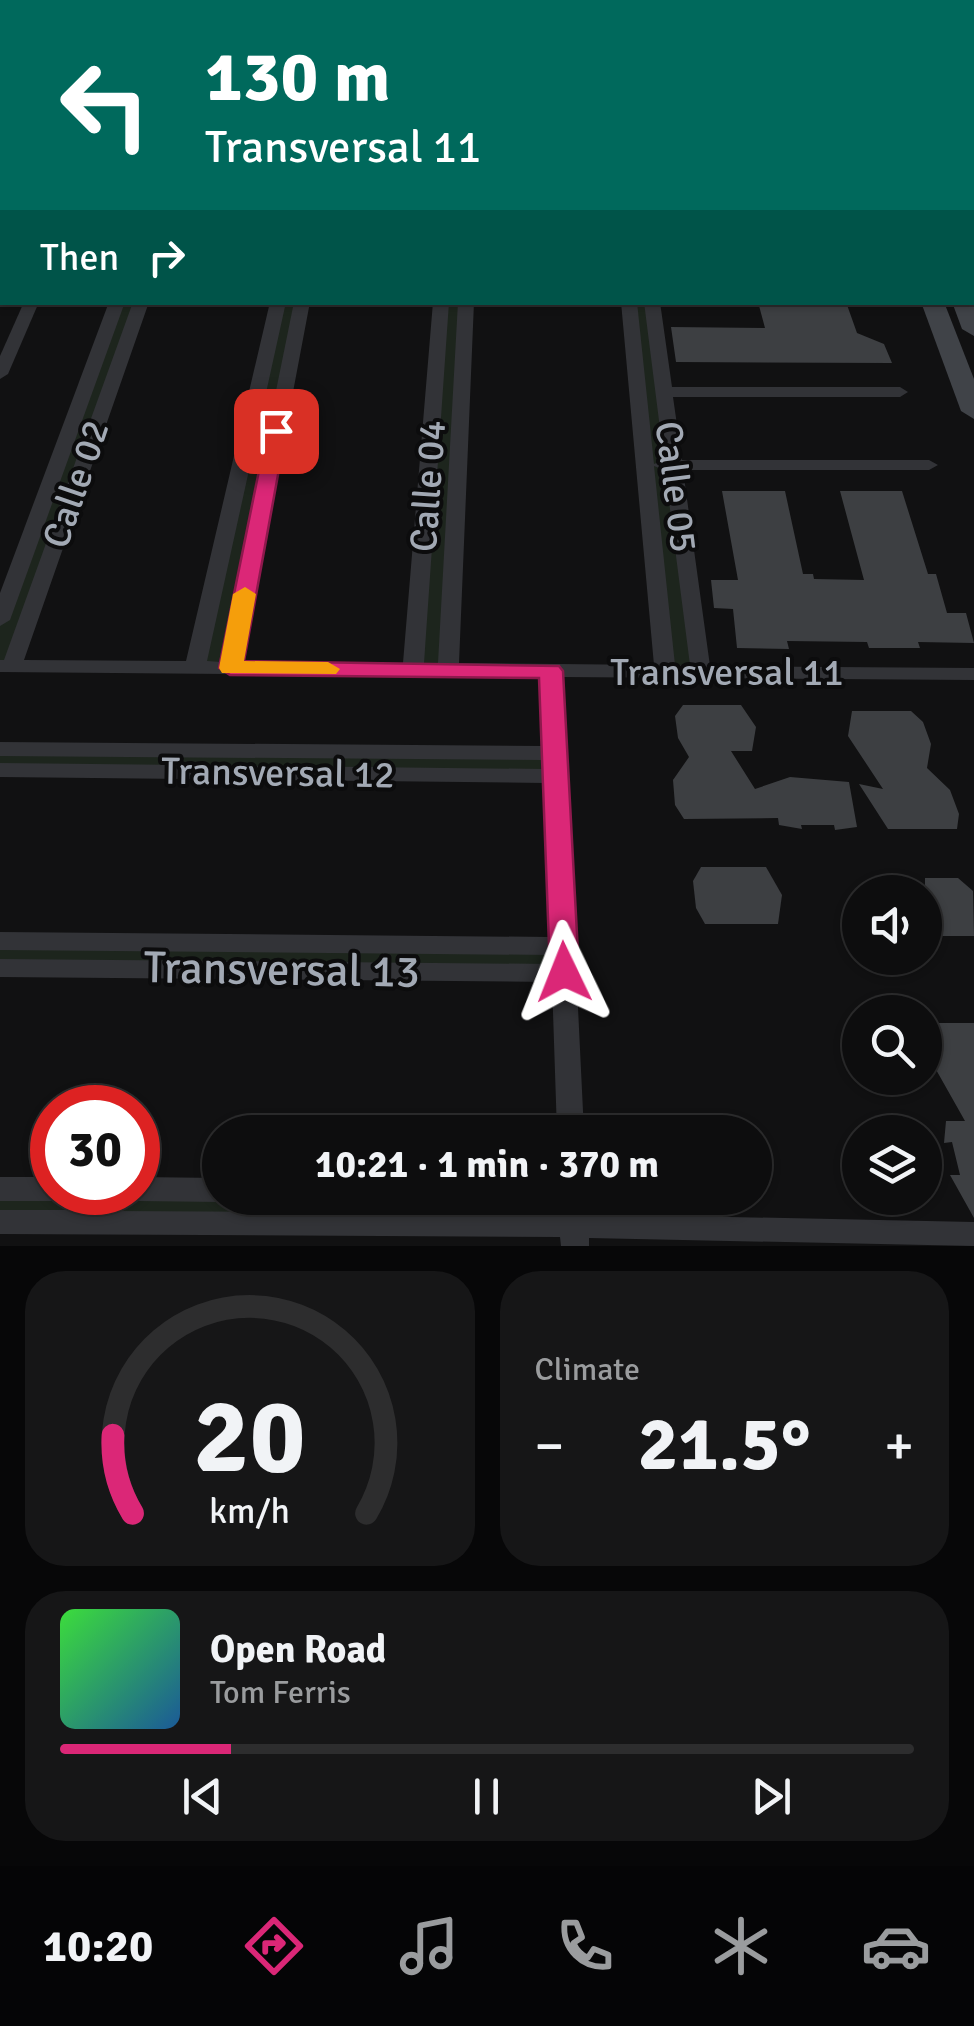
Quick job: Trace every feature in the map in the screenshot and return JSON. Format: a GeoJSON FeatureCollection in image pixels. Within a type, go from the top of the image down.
{"type":"FeatureCollection","features":[{"type":"Feature","properties":{"kind":"street"},"geometry":{"type":"LineString","coordinates":[[3,361],[31,305]]}},
{"type":"Feature","properties":{"kind":"street","name":"Calle 02"},"geometry":{"type":"LineString","coordinates":[[0,620],[116,305]]}},
{"type":"Feature","properties":{"kind":"street","name":"Calle 02"},"geometry":{"type":"LineString","coordinates":[[6,666],[140,305]]}},
{"type":"Feature","properties":{"kind":"street"},"geometry":{"type":"LineString","coordinates":[[195,668],[277,305]]}},
{"type":"Feature","properties":{"kind":"street"},"geometry":{"type":"LineString","coordinates":[[230,668],[301,305]]}},
{"type":"Feature","properties":{"kind":"street","name":"Calle 04"},"geometry":{"type":"LineString","coordinates":[[413,670],[442,305]]}},
{"type":"Feature","properties":{"kind":"street","name":"Calle 04"},"geometry":{"type":"LineString","coordinates":[[448,670],[466,305]]}},
{"type":"Feature","properties":{"kind":"street","name":"Calle 05"},"geometry":{"type":"LineString","coordinates":[[629,305],[664,672]]}},
{"type":"Feature","properties":{"kind":"street","name":"Calle 05"},"geometry":{"type":"LineString","coordinates":[[652,305],[701,672]]}},
{"type":"Feature","properties":{"kind":"street"},"geometry":{"type":"LineString","coordinates":[[933,305],[974,410]]}},
{"type":"Feature","properties":{"kind":"street"},"geometry":{"type":"LineString","coordinates":[[964,305],[974,330]]}},
{"type":"Feature","properties":{"kind":"street"},"geometry":{"type":"LineString","coordinates":[[638,396],[900,392]]}},
{"type":"Feature","properties":{"kind":"street"},"geometry":{"type":"LineString","coordinates":[[641,425],[668,426]]}},
{"type":"Feature","properties":{"kind":"street"},"geometry":{"type":"LineString","coordinates":[[58,463],[84,464]]}},
{"type":"Feature","properties":{"kind":"street"},"geometry":{"type":"LineString","coordinates":[[242,463],[270,463]]}},
{"type":"Feature","properties":{"kind":"street"},"geometry":{"type":"LineString","coordinates":[[644,465],[929,465]]}},
{"type":"Feature","properties":{"kind":"street"},"geometry":{"type":"LineString","coordinates":[[429,470],[457,470]]}},
{"type":"Feature","properties":{"kind":"street"},"geometry":{"type":"LineString","coordinates":[[221,556],[252,556]]}},
{"type":"Feature","properties":{"kind":"street","name":"Transversal 11"},"geometry":{"type":"LineString","coordinates":[[6,666],[974,674]]}},
{"type":"Feature","properties":{"kind":"street"},"geometry":{"type":"LineString","coordinates":[[551,671],[570,1115]]}},
{"type":"Feature","properties":{"kind":"street","name":"Transversal 12"},"geometry":{"type":"LineString","coordinates":[[0,749],[188,761],[556,764]]}},
{"type":"Feature","properties":{"kind":"street","name":"Transversal 12"},"geometry":{"type":"LineString","coordinates":[[0,770],[188,761]]}},
{"type":"Feature","properties":{"kind":"street","name":"Transversal 13"},"geometry":{"type":"LineString","coordinates":[[0,940],[564,946]]}},
{"type":"Feature","properties":{"kind":"street"},"geometry":{"type":"LineString","coordinates":[[137,968],[146,942]]}},
{"type":"Feature","properties":{"kind":"street","name":"Transversal 13"},"geometry":{"type":"LineString","coordinates":[[0,968],[565,973]]}},
{"type":"Feature","properties":{"kind":"street"},"geometry":{"type":"LineString","coordinates":[[0,1188],[30,1189]]}},
{"type":"Feature","properties":{"kind":"street"},"geometry":{"type":"LineString","coordinates":[[160,1190],[202,1190]]}},
{"type":"Feature","properties":{"kind":"street"},"geometry":{"type":"LineString","coordinates":[[93,1223],[95,1215]]}},
{"type":"Feature","properties":{"kind":"street"},"geometry":{"type":"LineString","coordinates":[[0,1222],[93,1223],[248,1215]]}},
{"type":"Feature","properties":{"kind":"street"},"geometry":{"type":"LineString","coordinates":[[409,1215],[974,1234]]}},
{"type":"Feature","properties":{"kind":"shaded area"},"geometry":{"type":"Polygon","coordinates":[[[116,305],[139,305],[12,666],[0,666],[0,620],[116,305]]]}},
{"type":"Feature","properties":{"kind":"shaded area"},"geometry":{"type":"Polygon","coordinates":[[[278,305],[302,305],[230,668],[196,668],[278,305]]]}},
{"type":"Feature","properties":{"kind":"shaded area"},"geometry":{"type":"Polygon","coordinates":[[[441,305],[466,305],[447,670],[414,670],[441,305]]]}},
{"type":"Feature","properties":{"kind":"shaded area"},"geometry":{"type":"Polygon","coordinates":[[[629,305],[652,305],[701,672],[665,672],[629,305]]]}},
{"type":"Feature","properties":{"kind":"shaded area"},"geometry":{"type":"Polygon","coordinates":[[[0,749],[557,753],[558,776],[0,770],[0,749]]]}},
{"type":"Feature","properties":{"kind":"shaded area"},"geometry":{"type":"Polygon","coordinates":[[[0,941],[564,945],[565,972],[0,967],[0,941]]]}},
{"type":"Feature","properties":{"kind":"shaded area"},"geometry":{"type":"Polygon","coordinates":[[[0,1189],[30,1189],[30,1215],[160,1215],[160,1191],[202,1190],[202,1215],[575,1215],[575,1225],[0,1222],[0,1189]]]}},
{"type":"Feature","properties":{"kind":"building"},"geometry":{"type":"Polygon","coordinates":[[[759,305],[847,305],[857,333],[884,344],[892,363],[676,362],[671,327],[765,328],[759,305]]]}},
{"type":"Feature","properties":{"kind":"building"},"geometry":{"type":"Polygon","coordinates":[[[722,491],[785,491],[803,574],[813,574],[814,579],[864,580],[840,491],[902,491],[928,574],[936,574],[947,613],[966,613],[974,643],[918,642],[920,648],[869,648],[867,642],[787,641],[789,649],[737,648],[733,609],[714,608],[711,580],[738,580],[722,491]]]}},
{"type":"Feature","properties":{"kind":"building"},"geometry":{"type":"Polygon","coordinates":[[[683,705],[741,705],[756,727],[752,751],[731,751],[755,789],[790,777],[849,782],[857,827],[835,830],[834,825],[801,825],[802,829],[779,825],[778,818],[684,819],[675,805],[673,780],[689,757],[678,738],[675,716],[683,705]]]}},
{"type":"Feature","properties":{"kind":"building"},"geometry":{"type":"Polygon","coordinates":[[[852,711],[911,711],[923,722],[931,744],[927,768],[950,790],[959,814],[957,829],[888,829],[859,784],[883,789],[848,736],[852,711]]]}},
{"type":"Feature","properties":{"kind":"building"},"geometry":{"type":"Polygon","coordinates":[[[701,867],[766,867],[782,895],[778,924],[705,924],[696,908],[693,881],[701,867]]]}},
{"type":"Feature","properties":{"kind":"building"},"geometry":{"type":"Polygon","coordinates":[[[942,878],[958,878],[973,891],[974,936],[942,936],[942,878]]]}},
{"type":"Feature","properties":{"kind":"building"},"geometry":{"type":"Polygon","coordinates":[[[942,1023],[974,1023],[974,1218],[950,1175],[960,1175],[952,1142],[944,1143],[946,1121],[965,1121],[942,1080],[942,1023]]]}},
{"type":"Feature","properties":{"kind":"slow traffic"},"geometry":{"type":"LineString","coordinates":[[245,594],[230,668],[328,669]]}},
{"type":"Feature","properties":{"kind":"route"},"geometry":{"type":"LineString","coordinates":[[276,431],[230,668],[551,671],[564,972]]}}]}
